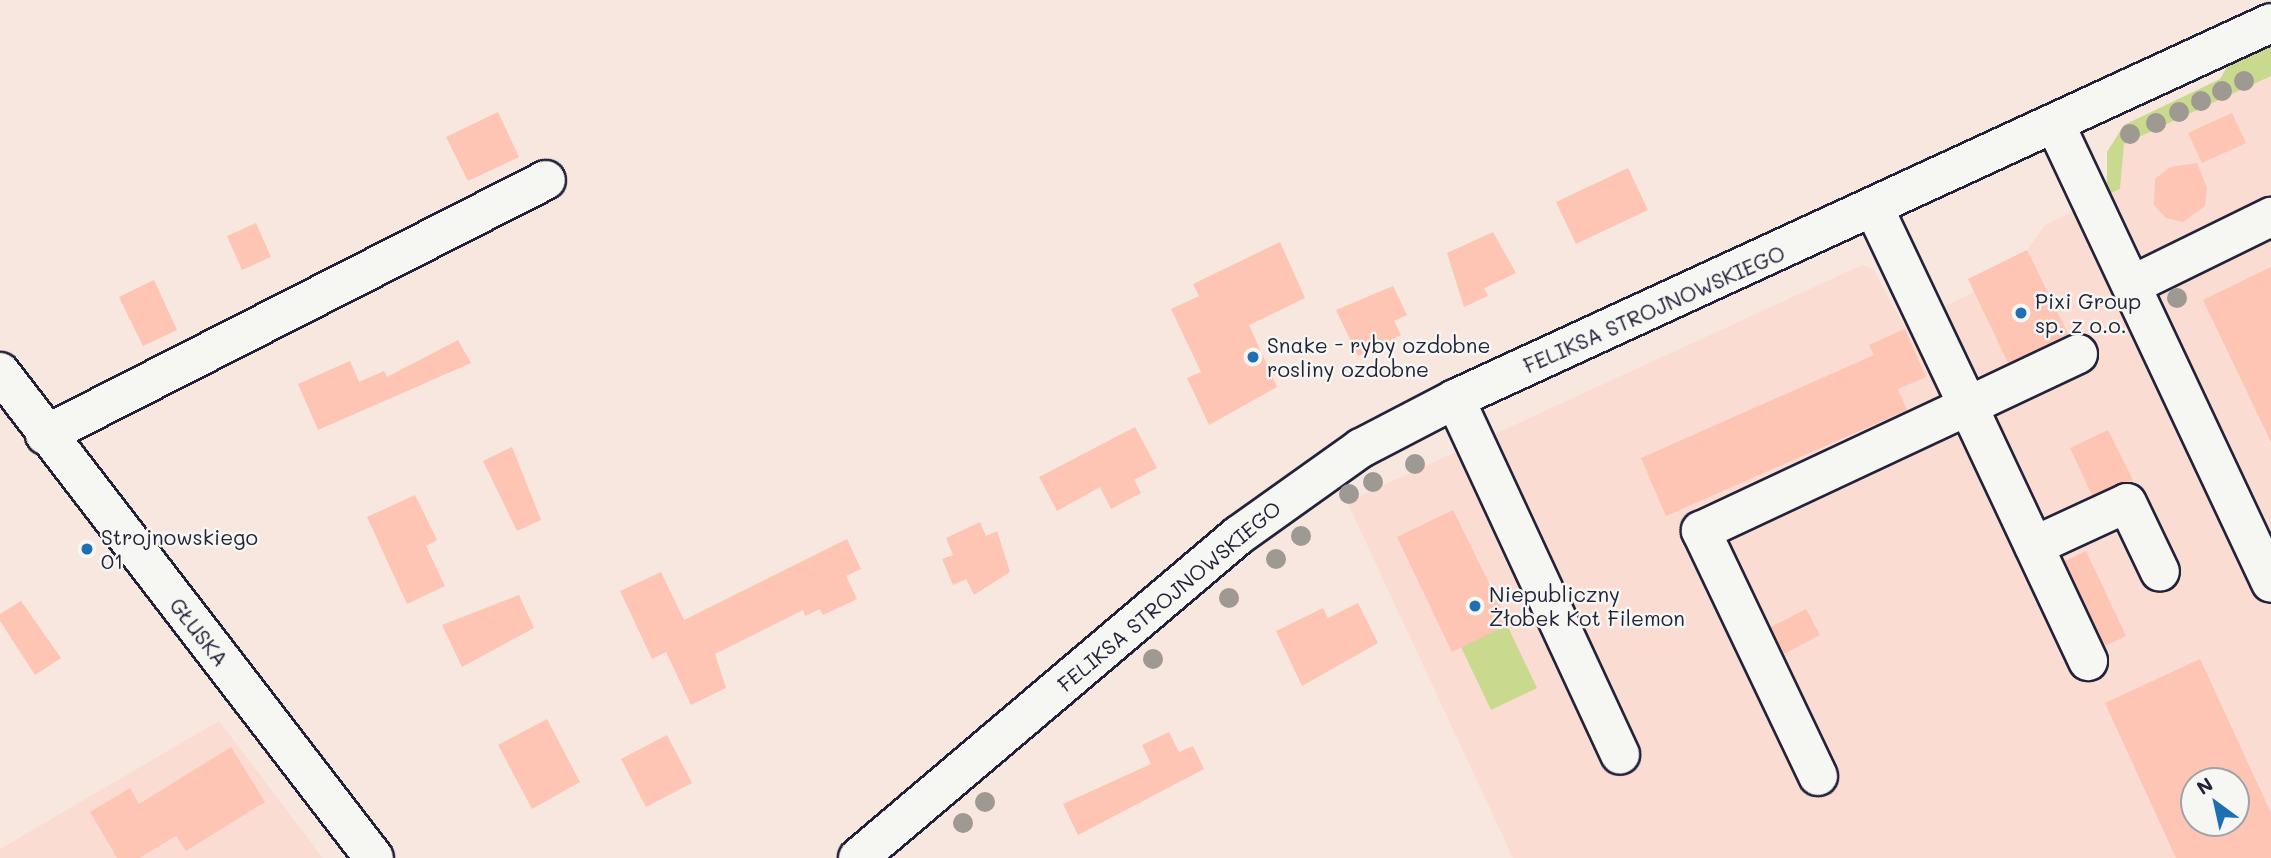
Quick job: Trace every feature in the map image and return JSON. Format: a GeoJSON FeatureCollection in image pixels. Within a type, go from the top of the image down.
{"type":"FeatureCollection","features":[{"type":"Feature","properties":{"kind":"street","name":"FELIKSA STROJNOWSKIEGO"},"geometry":{"type":"LineString","coordinates":[[858,858],[1239,535],[1361,448],[1455,398],[1875,210],[2271,23]]}},
{"type":"Feature","properties":{"kind":"street"},"geometry":{"type":"LineString","coordinates":[[2055,124],[2271,583]]}},
{"type":"Feature","properties":{"kind":"street"},"geometry":{"type":"LineString","coordinates":[[46,435],[546,180]]}},
{"type":"Feature","properties":{"kind":"street"},"geometry":{"type":"LineString","coordinates":[[1875,210],[2088,661]]}},
{"type":"Feature","properties":{"kind":"street"},"geometry":{"type":"LineString","coordinates":[[2132,285],[2271,217]]}},
{"type":"Feature","properties":{"kind":"street"},"geometry":{"type":"LineString","coordinates":[[1818,776],[1701,530],[2078,354]]}},
{"type":"Feature","properties":{"kind":"street","name":"GŁUSKA"},"geometry":{"type":"LineString","coordinates":[[0,372],[374,858]]}},
{"type":"Feature","properties":{"kind":"street"},"geometry":{"type":"LineString","coordinates":[[1455,398],[1620,755]]}},
{"type":"Feature","properties":{"kind":"street"},"geometry":{"type":"LineString","coordinates":[[2034,546],[2127,503],[2160,572]]}},
{"type":"Feature","properties":{"kind":"shaded area"},"geometry":{"type":"Polygon","coordinates":[[[2271,76],[2271,858],[1513,858],[1347,502],[1862,265],[1873,269],[1904,326],[1974,292],[1968,279],[2027,250],[2045,225],[2120,189],[2124,144],[2271,76]]]}},
{"type":"Feature","properties":{"kind":"shaded area"},"geometry":{"type":"Polygon","coordinates":[[[219,721],[323,858],[0,858],[0,849],[219,721]]]}},
{"type":"Feature","properties":{"kind":"green space"},"geometry":{"type":"Polygon","coordinates":[[[2271,38],[2271,76],[2124,144],[2120,189],[2107,195],[2107,152],[2124,125],[2220,79],[2234,55],[2271,38]]]}},
{"type":"Feature","properties":{"kind":"green space"},"geometry":{"type":"Polygon","coordinates":[[[1507,625],[1537,688],[1491,710],[1461,647],[1507,625]]]}},
{"type":"Feature","properties":{"kind":"building"},"geometry":{"type":"Polygon","coordinates":[[[498,112],[519,157],[468,181],[446,137],[498,112]]]}},
{"type":"Feature","properties":{"kind":"building"},"geometry":{"type":"Polygon","coordinates":[[[2232,113],[2246,143],[2202,163],[2188,133],[2232,113]]]}},
{"type":"Feature","properties":{"kind":"building"},"geometry":{"type":"Polygon","coordinates":[[[2197,163],[2207,188],[2205,206],[2183,222],[2166,218],[2154,205],[2155,179],[2170,167],[2197,163]]]}},
{"type":"Feature","properties":{"kind":"building"},"geometry":{"type":"Polygon","coordinates":[[[1628,168],[1648,210],[1576,244],[1556,202],[1628,168]]]}},
{"type":"Feature","properties":{"kind":"building"},"geometry":{"type":"Polygon","coordinates":[[[256,223],[271,257],[242,270],[227,236],[256,223]]]}},
{"type":"Feature","properties":{"kind":"building"},"geometry":{"type":"Polygon","coordinates":[[[1493,232],[1516,273],[1484,288],[1488,296],[1464,307],[1447,253],[1493,232]]]}},
{"type":"Feature","properties":{"kind":"building"},"geometry":{"type":"Polygon","coordinates":[[[1280,242],[1305,298],[1249,325],[1277,387],[1209,425],[1187,378],[1201,372],[1171,309],[1199,296],[1193,284],[1280,242]]]}},
{"type":"Feature","properties":{"kind":"building","name":"Pixi Group sp. z o.o."},"geometry":{"type":"Polygon","coordinates":[[[2027,250],[2068,334],[2008,363],[1968,279],[2027,250]]]}},
{"type":"Feature","properties":{"kind":"building"},"geometry":{"type":"Polygon","coordinates":[[[2271,267],[2271,442],[2203,300],[2271,267]]]}},
{"type":"Feature","properties":{"kind":"building"},"geometry":{"type":"Polygon","coordinates":[[[154,280],[177,330],[143,346],[119,297],[154,280]]]}},
{"type":"Feature","properties":{"kind":"building"},"geometry":{"type":"Polygon","coordinates":[[[1393,286],[1407,315],[1394,321],[1401,335],[1358,356],[1336,310],[1393,286]]]}},
{"type":"Feature","properties":{"kind":"building"},"geometry":{"type":"Polygon","coordinates":[[[1905,329],[1926,377],[1898,389],[1907,410],[1666,516],[1641,458],[1874,355],[1869,345],[1905,329]]]}},
{"type":"Feature","properties":{"kind":"building"},"geometry":{"type":"Polygon","coordinates":[[[458,340],[471,363],[318,430],[298,384],[350,361],[359,382],[384,371],[387,377],[458,340]]]}},
{"type":"Feature","properties":{"kind":"building"},"geometry":{"type":"Polygon","coordinates":[[[1135,427],[1157,468],[1134,480],[1141,493],[1111,509],[1100,487],[1057,511],[1039,477],[1135,427]]]}},
{"type":"Feature","properties":{"kind":"building"},"geometry":{"type":"Polygon","coordinates":[[[2108,430],[2133,480],[2092,495],[2070,448],[2108,430]]]}},
{"type":"Feature","properties":{"kind":"building"},"geometry":{"type":"Polygon","coordinates":[[[512,447],[541,520],[517,531],[483,461],[512,447]]]}},
{"type":"Feature","properties":{"kind":"building"},"geometry":{"type":"Polygon","coordinates":[[[415,495],[437,540],[426,546],[445,586],[407,604],[367,517],[415,495]]]}},
{"type":"Feature","properties":{"kind":"building"},"geometry":{"type":"Polygon","coordinates":[[[1453,510],[1509,624],[1452,652],[1397,537],[1453,510]]]}},
{"type":"Feature","properties":{"kind":"building"},"geometry":{"type":"Polygon","coordinates":[[[980,522],[986,536],[997,531],[1010,572],[974,595],[966,579],[953,585],[942,559],[953,555],[946,538],[980,522]]]}},
{"type":"Feature","properties":{"kind":"building"},"geometry":{"type":"Polygon","coordinates":[[[847,539],[861,569],[846,576],[857,599],[823,615],[820,609],[805,616],[803,610],[715,654],[726,688],[691,705],[666,652],[652,659],[620,591],[661,572],[684,620],[847,539]]]}},
{"type":"Feature","properties":{"kind":"building"},"geometry":{"type":"Polygon","coordinates":[[[2086,551],[2126,636],[2105,646],[2065,561],[2086,551]]]}},
{"type":"Feature","properties":{"kind":"building"},"geometry":{"type":"Polygon","coordinates":[[[519,595],[534,628],[462,667],[442,625],[519,595]]]}},
{"type":"Feature","properties":{"kind":"building"},"geometry":{"type":"Polygon","coordinates":[[[21,601],[61,658],[35,675],[0,621],[0,614],[21,601]]]}},
{"type":"Feature","properties":{"kind":"building"},"geometry":{"type":"Polygon","coordinates":[[[1358,603],[1378,643],[1302,686],[1276,631],[1323,608],[1328,618],[1358,603]]]}},
{"type":"Feature","properties":{"kind":"building"},"geometry":{"type":"Polygon","coordinates":[[[1806,609],[1820,635],[1784,654],[1771,627],[1806,609]]]}},
{"type":"Feature","properties":{"kind":"building"},"geometry":{"type":"Polygon","coordinates":[[[2200,659],[2250,767],[2180,767],[2180,837],[2250,837],[2250,767],[2271,813],[2271,858],[2176,858],[2105,703],[2200,659]]]}},
{"type":"Feature","properties":{"kind":"building"},"geometry":{"type":"Polygon","coordinates":[[[547,719],[580,782],[532,809],[498,745],[547,719]]]}},
{"type":"Feature","properties":{"kind":"building"},"geometry":{"type":"Polygon","coordinates":[[[1169,732],[1179,752],[1193,746],[1204,769],[1078,835],[1063,804],[1151,764],[1142,745],[1169,732]]]}},
{"type":"Feature","properties":{"kind":"building"},"geometry":{"type":"Polygon","coordinates":[[[667,735],[692,783],[646,807],[621,759],[667,735]]]}},
{"type":"Feature","properties":{"kind":"building"},"geometry":{"type":"Polygon","coordinates":[[[231,747],[265,802],[186,851],[176,836],[139,858],[117,858],[90,812],[130,788],[139,804],[231,747]]]}},
{"type":"Feature","properties":{"kind":"place","name":"Pixi Group sp. z o.o."},"geometry":{"type":"Point","coordinates":[2021,313]}},
{"type":"Feature","properties":{"kind":"place","name":"Snake - ryby ozdobne rosliny ozdobne"},"geometry":{"type":"Point","coordinates":[1253,357]}},
{"type":"Feature","properties":{"kind":"place","name":"Strojnowskiego 01"},"geometry":{"type":"Point","coordinates":[87,549]}},
{"type":"Feature","properties":{"kind":"place","name":"Niepubliczny Żłobek Kot Filemon"},"geometry":{"type":"Point","coordinates":[1475,606]}}]}
